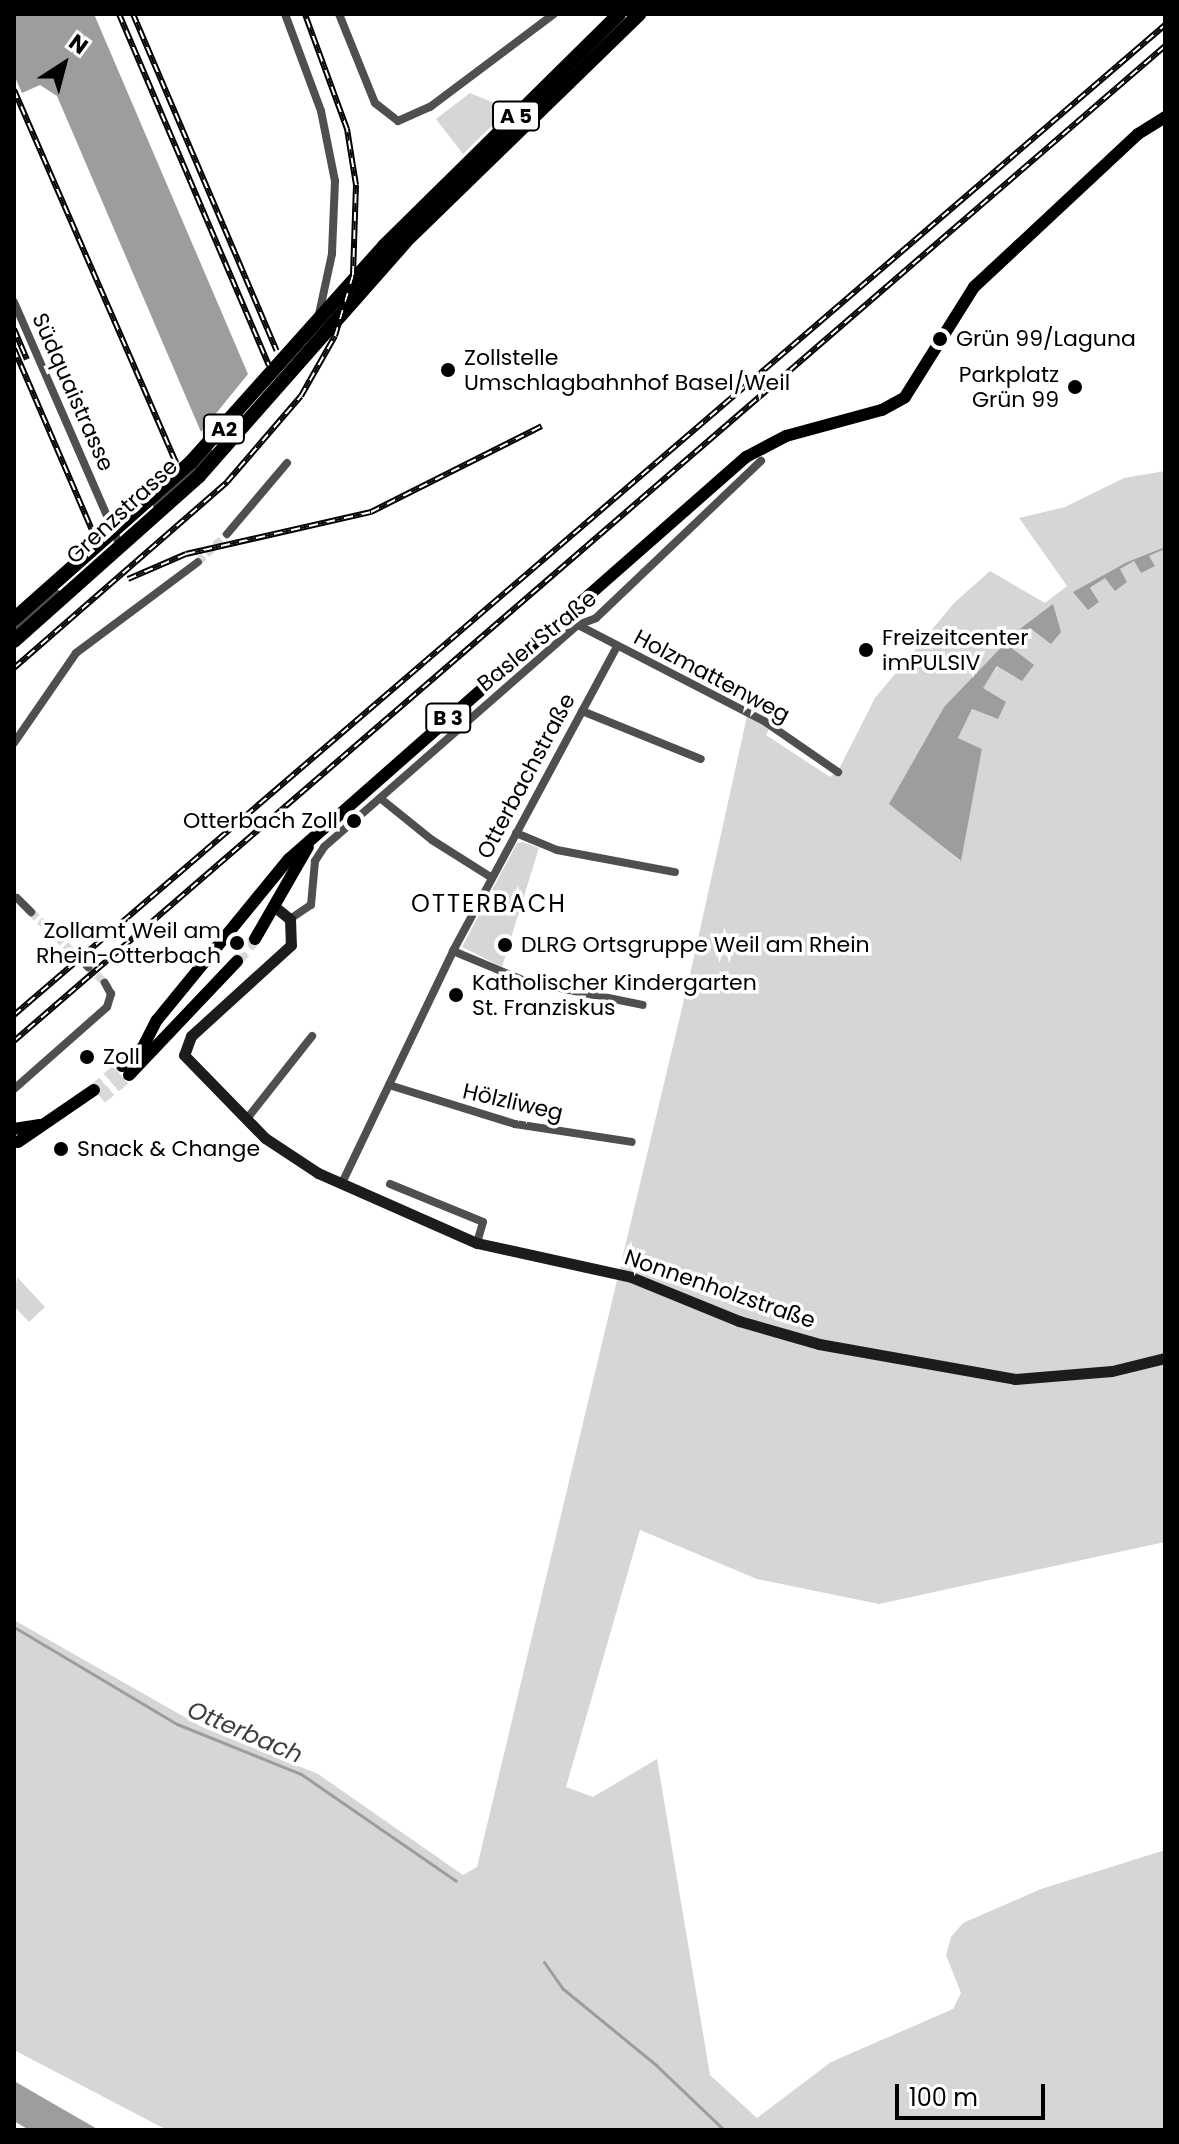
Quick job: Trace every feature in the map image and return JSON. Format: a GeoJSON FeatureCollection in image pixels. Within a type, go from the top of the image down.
{"type":"FeatureCollection","features":[{"type":"Feature","properties":{"kind":"highway","name":"A 5"},"geometry":{"type":"LineString","coordinates":[[415,224],[619,14]]}},
{"type":"Feature","properties":{"kind":"highway","name":"A 5"},"geometry":{"type":"LineString","coordinates":[[415,224],[639,14]]}},
{"type":"Feature","properties":{"kind":"highway","name":"A2"},"geometry":{"type":"LineString","coordinates":[[14,619],[126,524],[208,445],[415,224]]}},
{"type":"Feature","properties":{"kind":"highway","name":"A2"},"geometry":{"type":"LineString","coordinates":[[14,641],[199,476],[415,224]]}},
{"type":"Feature","properties":{"kind":"main road","name":"B 3"},"geometry":{"type":"LineString","coordinates":[[147,1051],[155,1022],[259,896],[314,837],[746,457],[786,436],[882,410],[905,397],[974,287],[1138,134],[1165,117]]}},
{"type":"Feature","properties":{"kind":"main road","name":"B 3"},"geometry":{"type":"LineString","coordinates":[[255,939],[314,837]]}},
{"type":"Feature","properties":{"kind":"main road"},"geometry":{"type":"LineString","coordinates":[[259,896],[275,907]]}},
{"type":"Feature","properties":{"kind":"main road"},"geometry":{"type":"LineString","coordinates":[[126,1071],[165,1039],[237,961]]}},
{"type":"Feature","properties":{"kind":"main road"},"geometry":{"type":"LineString","coordinates":[[15,1138],[97,1094]]}},
{"type":"Feature","properties":{"kind":"street","name":"Grenzstrasse"},"geometry":{"type":"LineString","coordinates":[[14,628],[118,541],[235,428],[293,362],[319,313],[335,228],[334,169],[321,111],[285,14]]}},
{"type":"Feature","properties":{"kind":"street"},"geometry":{"type":"LineString","coordinates":[[339,14],[375,103],[389,119],[411,118],[430,107],[554,14]]}},
{"type":"Feature","properties":{"kind":"street","name":"Südquaistrasse"},"geometry":{"type":"LineString","coordinates":[[14,302],[118,541]]}},
{"type":"Feature","properties":{"kind":"street","name":"Basler Straße"},"geometry":{"type":"LineString","coordinates":[[290,919],[311,905],[317,855],[578,625],[596,618],[761,461]]}},
{"type":"Feature","properties":{"kind":"street"},"geometry":{"type":"LineString","coordinates":[[227,534],[287,463]]}},
{"type":"Feature","properties":{"kind":"street"},"geometry":{"type":"LineString","coordinates":[[14,743],[42,706],[57,675],[76,653],[198,562]]}},
{"type":"Feature","properties":{"kind":"street","name":"Holzmattenweg"},"geometry":{"type":"LineString","coordinates":[[568,614],[578,625],[764,721],[838,772]]}},
{"type":"Feature","properties":{"kind":"street","name":"Otterbachstraße"},"geometry":{"type":"LineString","coordinates":[[342,1183],[453,951],[617,646]]}},
{"type":"Feature","properties":{"kind":"street"},"geometry":{"type":"LineString","coordinates":[[582,711],[701,759]]}},
{"type":"Feature","properties":{"kind":"street"},"geometry":{"type":"LineString","coordinates":[[380,798],[432,840],[492,878]]}},
{"type":"Feature","properties":{"kind":"street"},"geometry":{"type":"LineString","coordinates":[[516,833],[557,850],[675,872]]}},
{"type":"Feature","properties":{"kind":"street"},"geometry":{"type":"LineString","coordinates":[[17,898],[31,912]]}},
{"type":"Feature","properties":{"kind":"street"},"geometry":{"type":"LineString","coordinates":[[275,907],[290,919]]}},
{"type":"Feature","properties":{"kind":"street","name":"Nonnenholzstraße"},"geometry":{"type":"LineString","coordinates":[[290,919],[293,939],[282,958],[184,1047],[193,1068],[289,1158],[477,1243],[631,1277],[779,1333],[932,1366],[1044,1380],[1165,1358]]}},
{"type":"Feature","properties":{"kind":"street"},"geometry":{"type":"LineString","coordinates":[[453,951],[525,981],[643,1005]]}},
{"type":"Feature","properties":{"kind":"street"},"geometry":{"type":"LineString","coordinates":[[14,1089],[107,1007],[111,994],[105,983]]}},
{"type":"Feature","properties":{"kind":"street"},"geometry":{"type":"LineString","coordinates":[[246,1120],[312,1036]]}},
{"type":"Feature","properties":{"kind":"street","name":"Hölzliweg"},"geometry":{"type":"LineString","coordinates":[[389,1085],[515,1124],[632,1142]]}},
{"type":"Feature","properties":{"kind":"street"},"geometry":{"type":"LineString","coordinates":[[390,1184],[483,1222],[477,1243]]}},
{"type":"Feature","properties":{"kind":"shaded area"},"geometry":{"type":"Polygon","coordinates":[[[14,14],[94,14],[248,374],[201,432],[57,96],[40,85],[22,93],[14,75],[14,14]]]}},
{"type":"Feature","properties":{"kind":"shaded area"},"geometry":{"type":"Polygon","coordinates":[[[470,93],[509,109],[463,154],[436,119],[470,93]]]}},
{"type":"Feature","properties":{"kind":"shaded area"},"geometry":{"type":"Polygon","coordinates":[[[1165,471],[1165,547],[1127,562],[1074,592],[1099,602],[1090,589],[1105,577],[1115,590],[1120,569],[1134,561],[1141,572],[1149,556],[1162,549],[1165,554],[1165,1542],[879,1604],[757,1579],[640,1530],[566,1787],[593,1797],[657,1759],[710,2075],[757,2118],[831,2062],[953,2009],[961,1993],[946,1955],[951,1937],[963,1923],[1041,1889],[1165,1850],[1165,2130],[167,2130],[14,2050],[14,1620],[202,1727],[318,1774],[463,1875],[477,1867],[692,966],[747,716],[769,729],[766,735],[830,777],[838,771],[875,698],[954,603],[990,571],[1045,603],[1067,586],[1019,518],[1065,507],[1124,478],[1165,471]],[[1054,604],[944,707],[890,803],[960,861],[982,749],[958,738],[972,709],[998,719],[982,688],[998,666],[1033,665],[1013,649],[1054,604]]]}},
{"type":"Feature","properties":{"kind":"shaded area"},"geometry":{"type":"Polygon","coordinates":[[[1165,547],[1165,554],[1162,550],[1149,556],[1155,566],[1141,573],[1134,561],[1120,569],[1127,582],[1115,591],[1105,578],[1090,588],[1099,602],[1088,610],[1073,592],[1127,562],[1165,547]]]}},
{"type":"Feature","properties":{"kind":"shaded area"},"geometry":{"type":"Polygon","coordinates":[[[1053,604],[1061,632],[1051,644],[1030,628],[1013,649],[1034,665],[1022,681],[997,666],[983,688],[1006,702],[998,719],[972,709],[958,738],[982,749],[961,861],[889,804],[944,707],[1017,631],[1053,604]]]}},
{"type":"Feature","properties":{"kind":"shaded area"},"geometry":{"type":"Polygon","coordinates":[[[517,843],[539,848],[502,967],[462,947],[517,843]]]}},
{"type":"Feature","properties":{"kind":"shaded area"},"geometry":{"type":"Polygon","coordinates":[[[17,1277],[45,1307],[29,1322],[14,1306],[17,1277]]]}},
{"type":"Feature","properties":{"kind":"shaded area"},"geometry":{"type":"Polygon","coordinates":[[[14,2081],[99,2130],[29,2130],[14,2121],[14,2081]]]}},
{"type":"Feature","properties":{"kind":"waterway","name":"Otterbach"},"geometry":{"type":"LineString","coordinates":[[14,1627],[177,1724],[301,1774],[456,1881]]}},
{"type":"Feature","properties":{"kind":"waterway","name":"Otterbach"},"geometry":{"type":"LineString","coordinates":[[544,1962],[562,1988],[656,2065],[724,2130]]}},
{"type":"Feature","properties":{"kind":"tunnel"},"geometry":{"type":"LineString","coordinates":[[198,562],[227,534]]}},
{"type":"Feature","properties":{"kind":"tunnel"},"geometry":{"type":"LineString","coordinates":[[31,912],[84,963]]}},
{"type":"Feature","properties":{"kind":"tunnel"},"geometry":{"type":"LineString","coordinates":[[237,961],[255,939]]}},
{"type":"Feature","properties":{"kind":"tunnel"},"geometry":{"type":"LineString","coordinates":[[88,967],[105,983]]}},
{"type":"Feature","properties":{"kind":"tunnel"},"geometry":{"type":"LineString","coordinates":[[94,1090],[122,1066]]}},
{"type":"Feature","properties":{"kind":"tunnel"},"geometry":{"type":"LineString","coordinates":[[101,1098],[129,1075]]}},
{"type":"Feature","properties":{"kind":"railway"},"geometry":{"type":"LineString","coordinates":[[119,14],[269,365]]}},
{"type":"Feature","properties":{"kind":"railway"},"geometry":{"type":"LineString","coordinates":[[133,14],[277,351]]}},
{"type":"Feature","properties":{"kind":"railway"},"geometry":{"type":"LineString","coordinates":[[14,668],[227,482],[301,396],[335,336],[353,275],[356,185],[347,129],[305,14]]}},
{"type":"Feature","properties":{"kind":"railway"},"geometry":{"type":"LineString","coordinates":[[14,1015],[1165,25]]}},
{"type":"Feature","properties":{"kind":"railway"},"geometry":{"type":"LineString","coordinates":[[14,1041],[1165,46]]}},
{"type":"Feature","properties":{"kind":"railway"},"geometry":{"type":"LineString","coordinates":[[14,90],[176,463]]}},
{"type":"Feature","properties":{"kind":"railway"},"geometry":{"type":"LineString","coordinates":[[14,329],[27,359]]}},
{"type":"Feature","properties":{"kind":"railway"},"geometry":{"type":"LineString","coordinates":[[14,349],[95,537]]}},
{"type":"Feature","properties":{"kind":"railway"},"geometry":{"type":"LineString","coordinates":[[128,579],[186,554],[371,512],[542,426]]}},
{"type":"Feature","properties":{"kind":"place","name":"Grün 99/Laguna"},"geometry":{"type":"Point","coordinates":[940,339]}},
{"type":"Feature","properties":{"kind":"place","name":"Zollstelle Umschlagbahnhof Basel/Weil"},"geometry":{"type":"Point","coordinates":[448,370]}},
{"type":"Feature","properties":{"kind":"place","name":"Parkplatz Grün 99"},"geometry":{"type":"Point","coordinates":[1075,387]}},
{"type":"Feature","properties":{"kind":"place","name":"Freizeitcenter imPULSIV"},"geometry":{"type":"Point","coordinates":[866,650]}},
{"type":"Feature","properties":{"kind":"place","name":"Otterbach Zoll"},"geometry":{"type":"Point","coordinates":[354,821]}},
{"type":"Feature","properties":{"kind":"place","name":"Zollamt Weil am Rhein-Otterbach"},"geometry":{"type":"Point","coordinates":[237,943]}},
{"type":"Feature","properties":{"kind":"place","name":"DLRG Ortsgruppe Weil am Rhein"},"geometry":{"type":"Point","coordinates":[505,945]}},
{"type":"Feature","properties":{"kind":"place","name":"Katholischer Kindergarten St. Franziskus"},"geometry":{"type":"Point","coordinates":[456,995]}},
{"type":"Feature","properties":{"kind":"place","name":"Zoll"},"geometry":{"type":"Point","coordinates":[87,1057]}},
{"type":"Feature","properties":{"kind":"place","name":"Snack & Change"},"geometry":{"type":"Point","coordinates":[61,1149]}},
{"type":"Feature","properties":{"kind":"district","name":"OTTERBACH"},"geometry":{"type":"Point","coordinates":[489,904]}}]}
